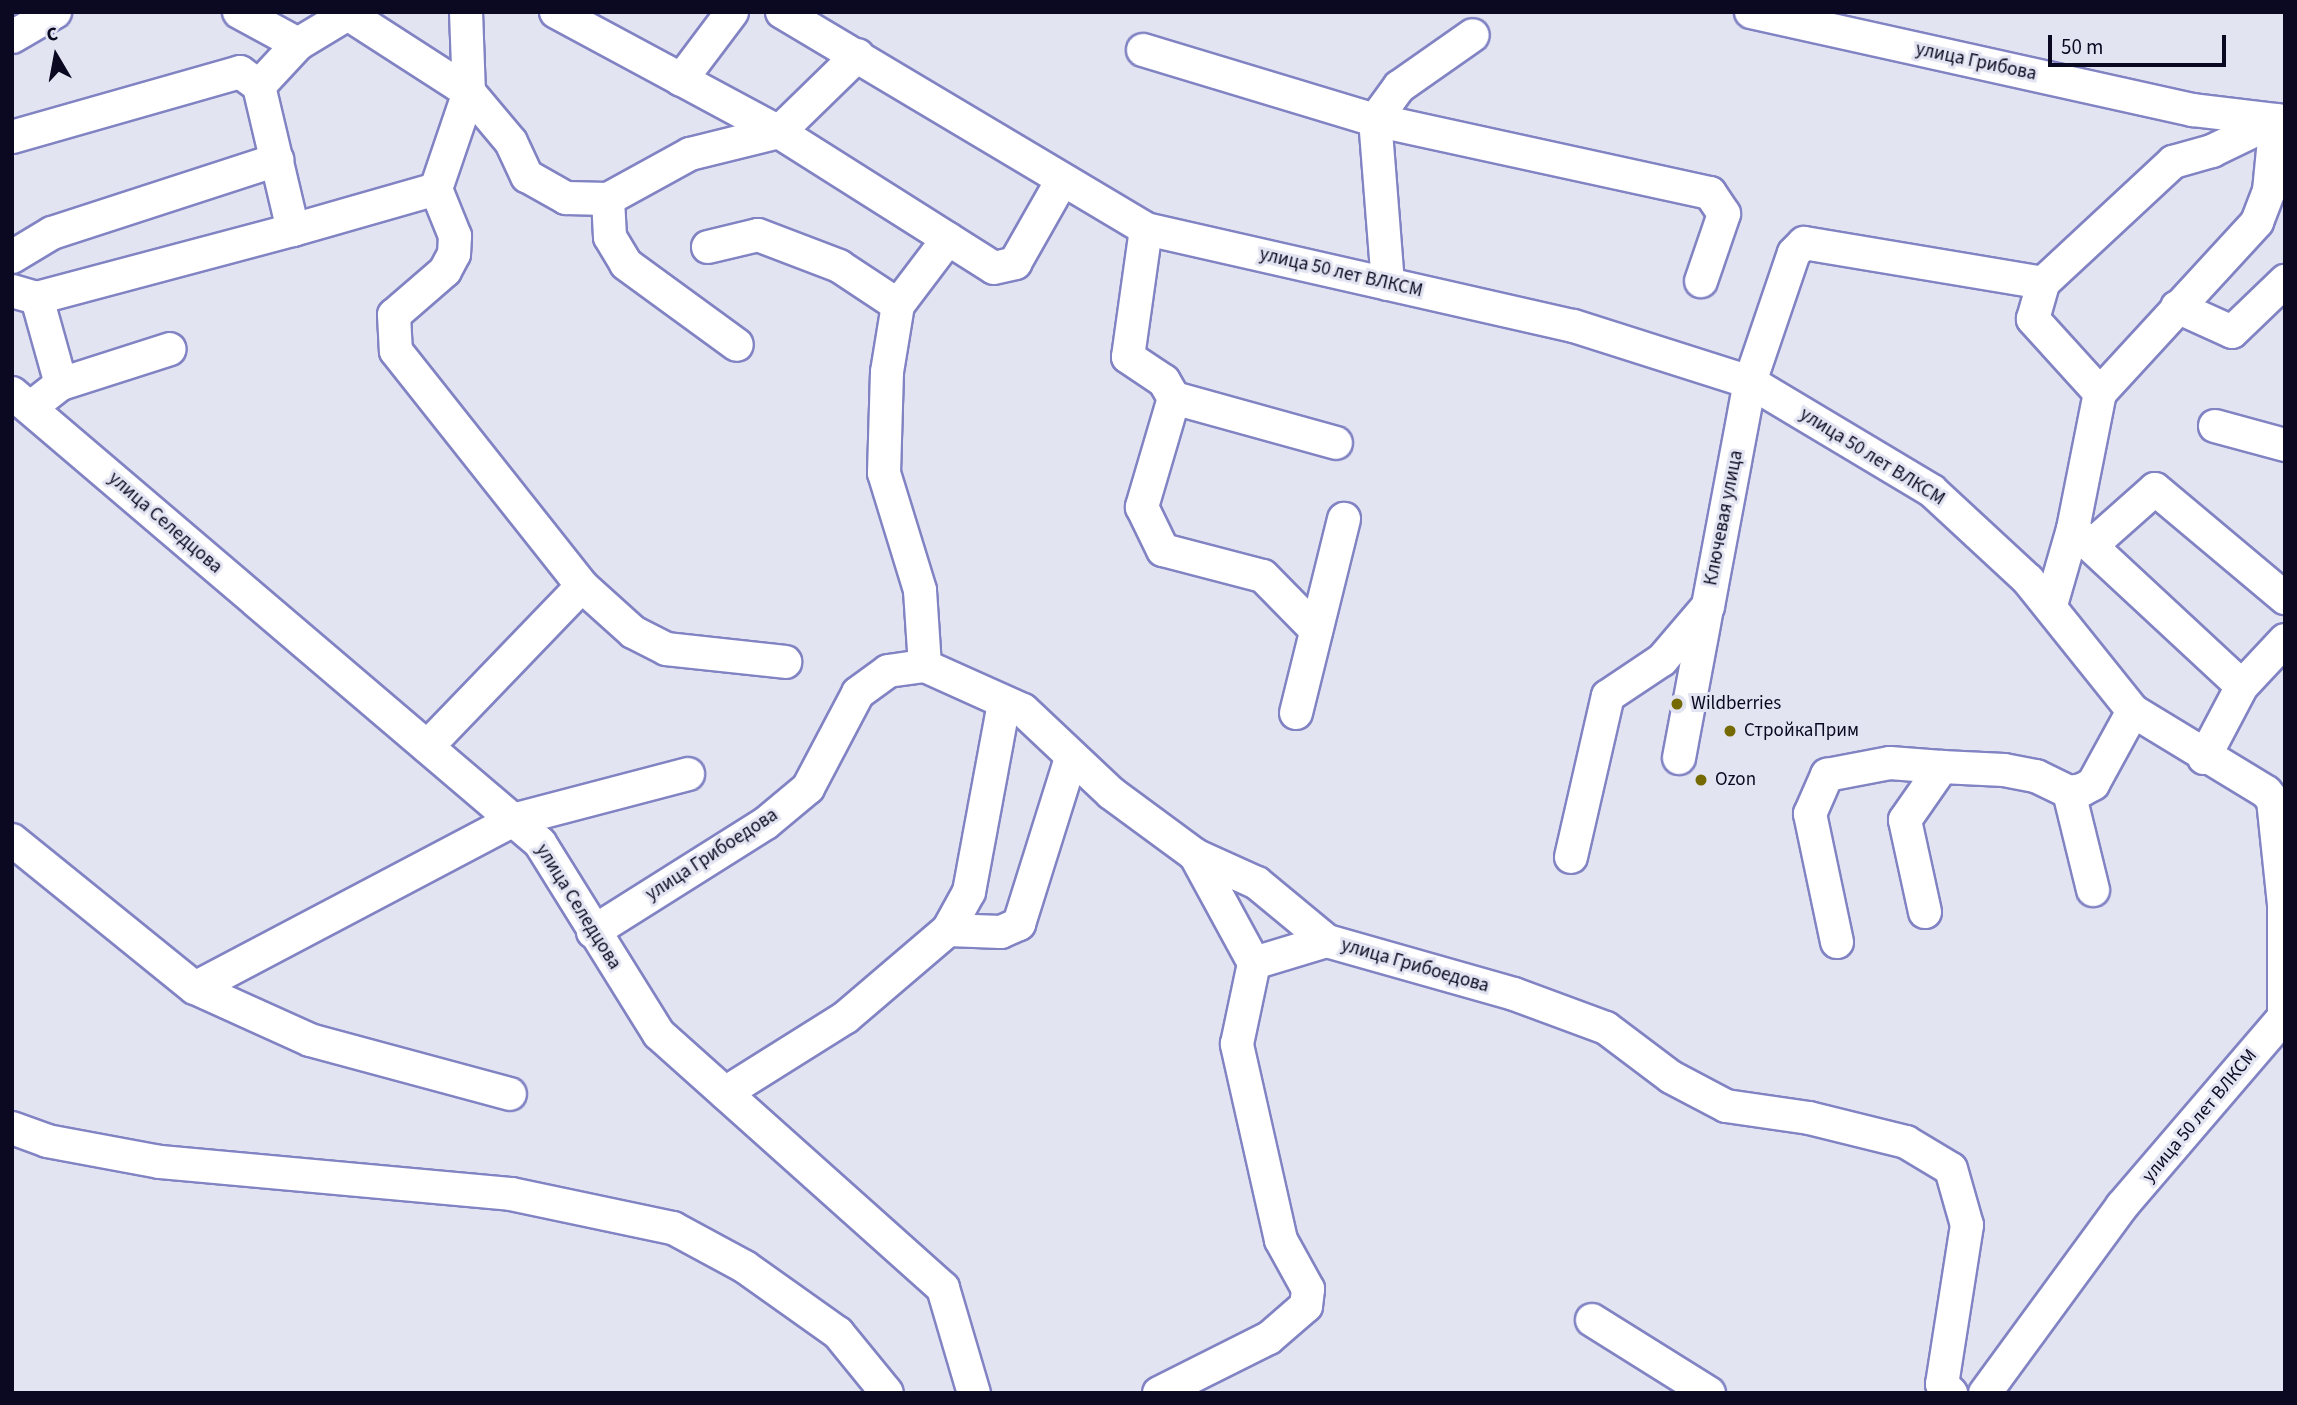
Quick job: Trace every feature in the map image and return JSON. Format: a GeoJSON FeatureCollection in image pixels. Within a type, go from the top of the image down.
{"type":"FeatureCollection","features":[{"type":"Feature","properties":{"kind":"street"},"geometry":{"type":"LineString","coordinates":[[12,37],[55,12]]}},
{"type":"Feature","properties":{"kind":"street"},"geometry":{"type":"LineString","coordinates":[[239,12],[298,44]]}},
{"type":"Feature","properties":{"kind":"street"},"geometry":{"type":"LineString","coordinates":[[466,12],[469,92],[436,189],[455,236],[454,254],[444,271],[394,315],[396,351],[582,586],[634,632],[666,649],[785,662]]}},
{"type":"Feature","properties":{"kind":"street"},"geometry":{"type":"LineString","coordinates":[[556,12],[779,132],[994,268],[1015,263],[1062,182]]}},
{"type":"Feature","properties":{"kind":"street"},"geometry":{"type":"LineString","coordinates":[[681,80],[732,12]]}},
{"type":"Feature","properties":{"kind":"street","name":"улица 50 лет ВЛКСМ"},"geometry":{"type":"LineString","coordinates":[[782,12],[858,55],[1062,182],[1146,229],[1574,326],[1749,382],[1932,491],[1973,525],[2051,605],[2133,711],[2204,758],[2279,798],[2284,903],[2284,1017],[2122,1206],[1985,1393]]}},
{"type":"Feature","properties":{"kind":"street","name":"улица Грибова"},"geometry":{"type":"LineString","coordinates":[[1751,12],[2193,110],[2281,121]]}},
{"type":"Feature","properties":{"kind":"street"},"geometry":{"type":"LineString","coordinates":[[259,86],[298,44],[348,13],[469,92],[511,142],[527,176],[566,198],[608,199],[690,154],[779,132],[858,55]]}},
{"type":"Feature","properties":{"kind":"street"},"geometry":{"type":"LineString","coordinates":[[1388,284],[1375,120],[1399,88],[1473,35]]}},
{"type":"Feature","properties":{"kind":"street"},"geometry":{"type":"LineString","coordinates":[[1143,50],[1375,120],[1710,192],[1724,214],[1701,281]]}},
{"type":"Feature","properties":{"kind":"street"},"geometry":{"type":"LineString","coordinates":[[12,138],[240,72],[259,86],[293,230]]}},
{"type":"Feature","properties":{"kind":"street"},"geometry":{"type":"LineString","coordinates":[[2100,393],[2033,319],[2043,283],[2173,162],[2212,151],[2281,121]]}},
{"type":"Feature","properties":{"kind":"street"},"geometry":{"type":"LineString","coordinates":[[2051,605],[2082,537],[2100,393],[2257,222],[2269,191],[2281,121]]}},
{"type":"Feature","properties":{"kind":"street"},"geometry":{"type":"LineString","coordinates":[[12,257],[52,233],[277,160]]}},
{"type":"Feature","properties":{"kind":"street"},"geometry":{"type":"LineString","coordinates":[[61,384],[24,295],[293,230],[436,189]]}},
{"type":"Feature","properties":{"kind":"street"},"geometry":{"type":"LineString","coordinates":[[608,199],[610,237],[626,264],[737,345]]}},
{"type":"Feature","properties":{"kind":"street"},"geometry":{"type":"LineString","coordinates":[[1146,229],[1128,357],[1164,381],[1174,398],[1336,443]]}},
{"type":"Feature","properties":{"kind":"street"},"geometry":{"type":"LineString","coordinates":[[708,247],[758,235],[839,266],[898,304]]}},
{"type":"Feature","properties":{"kind":"street"},"geometry":{"type":"LineString","coordinates":[[925,666],[920,590],[884,472],[887,372],[898,304],[948,239]]}},
{"type":"Feature","properties":{"kind":"street","name":"Ключевая улица"},"geometry":{"type":"LineString","coordinates":[[1570,857],[1608,696],[1662,660],[1708,606],[1749,382],[1794,253],[1804,243],[2043,283]]}},
{"type":"Feature","properties":{"kind":"street"},"geometry":{"type":"LineString","coordinates":[[2177,307],[2232,332],[2285,281]]}},
{"type":"Feature","properties":{"kind":"street"},"geometry":{"type":"LineString","coordinates":[[21,400],[61,384],[170,349]]}},
{"type":"Feature","properties":{"kind":"street"},"geometry":{"type":"LineString","coordinates":[[1174,398],[1142,507],[1163,550],[1263,576],[1316,630]]}},
{"type":"Feature","properties":{"kind":"street","name":"улица Селедцова"},"geometry":{"type":"LineString","coordinates":[[21,400],[540,842],[593,932],[659,1034],[943,1288],[974,1393]]}},
{"type":"Feature","properties":{"kind":"street"},"geometry":{"type":"LineString","coordinates":[[2215,426],[2285,445]]}},
{"type":"Feature","properties":{"kind":"street"},"geometry":{"type":"LineString","coordinates":[[2082,537],[2155,489],[2285,598]]}},
{"type":"Feature","properties":{"kind":"street"},"geometry":{"type":"LineString","coordinates":[[1296,713],[1344,519]]}},
{"type":"Feature","properties":{"kind":"street"},"geometry":{"type":"LineString","coordinates":[[2082,537],[2242,686]]}},
{"type":"Feature","properties":{"kind":"street"},"geometry":{"type":"LineString","coordinates":[[427,747],[582,586]]}},
{"type":"Feature","properties":{"kind":"street"},"geometry":{"type":"LineString","coordinates":[[1679,758],[1708,606]]}},
{"type":"Feature","properties":{"kind":"street"},"geometry":{"type":"LineString","coordinates":[[2204,758],[2242,686],[2285,640]]}},
{"type":"Feature","properties":{"kind":"street","name":"улица Грибоедова"},"geometry":{"type":"LineString","coordinates":[[593,932],[766,823],[808,788],[858,693],[888,671],[925,666],[1004,704],[1023,710],[1071,758],[1195,855],[1258,883],[1328,941],[1514,994],[1606,1028],[1671,1077],[1726,1106],[1809,1118],[1906,1142],[1951,1169],[1967,1225],[1940,1390]]}},
{"type":"Feature","properties":{"kind":"street"},"geometry":{"type":"LineString","coordinates":[[725,1093],[846,1017],[948,930],[969,892],[1004,704]]}},
{"type":"Feature","properties":{"kind":"street"},"geometry":{"type":"LineString","coordinates":[[1837,942],[1810,814],[1826,775],[1890,763],[2036,776],[2069,792],[2093,784],[2133,711]]}},
{"type":"Feature","properties":{"kind":"street"},"geometry":{"type":"LineString","coordinates":[[948,930],[1001,932],[1020,924],[1071,758]]}},
{"type":"Feature","properties":{"kind":"street"},"geometry":{"type":"LineString","coordinates":[[1925,912],[1905,820],[1942,767]]}},
{"type":"Feature","properties":{"kind":"street"},"geometry":{"type":"LineString","coordinates":[[195,988],[513,820],[688,775]]}},
{"type":"Feature","properties":{"kind":"street"},"geometry":{"type":"LineString","coordinates":[[2069,792],[2094,890]]}},
{"type":"Feature","properties":{"kind":"street"},"geometry":{"type":"LineString","coordinates":[[12,840],[195,988],[310,1040],[510,1094]]}},
{"type":"Feature","properties":{"kind":"street"},"geometry":{"type":"LineString","coordinates":[[1159,1393],[1269,1338],[1306,1306],[1308,1289],[1281,1240],[1237,1044],[1254,963],[1195,855]]}},
{"type":"Feature","properties":{"kind":"street"},"geometry":{"type":"LineString","coordinates":[[1254,963],[1328,941]]}},
{"type":"Feature","properties":{"kind":"street"},"geometry":{"type":"LineString","coordinates":[[12,1128],[47,1141],[160,1162],[511,1194],[673,1228],[745,1267],[838,1334],[887,1393]]}},
{"type":"Feature","properties":{"kind":"street"},"geometry":{"type":"LineString","coordinates":[[1592,1320],[1709,1393]]}},
{"type":"Feature","properties":{"kind":"place","name":"Wildberries"},"geometry":{"type":"Point","coordinates":[1677,704]}},
{"type":"Feature","properties":{"kind":"place","name":"СтройкаПрим"},"geometry":{"type":"Point","coordinates":[1730,731]}},
{"type":"Feature","properties":{"kind":"place","name":"Ozon"},"geometry":{"type":"Point","coordinates":[1701,780]}}]}
